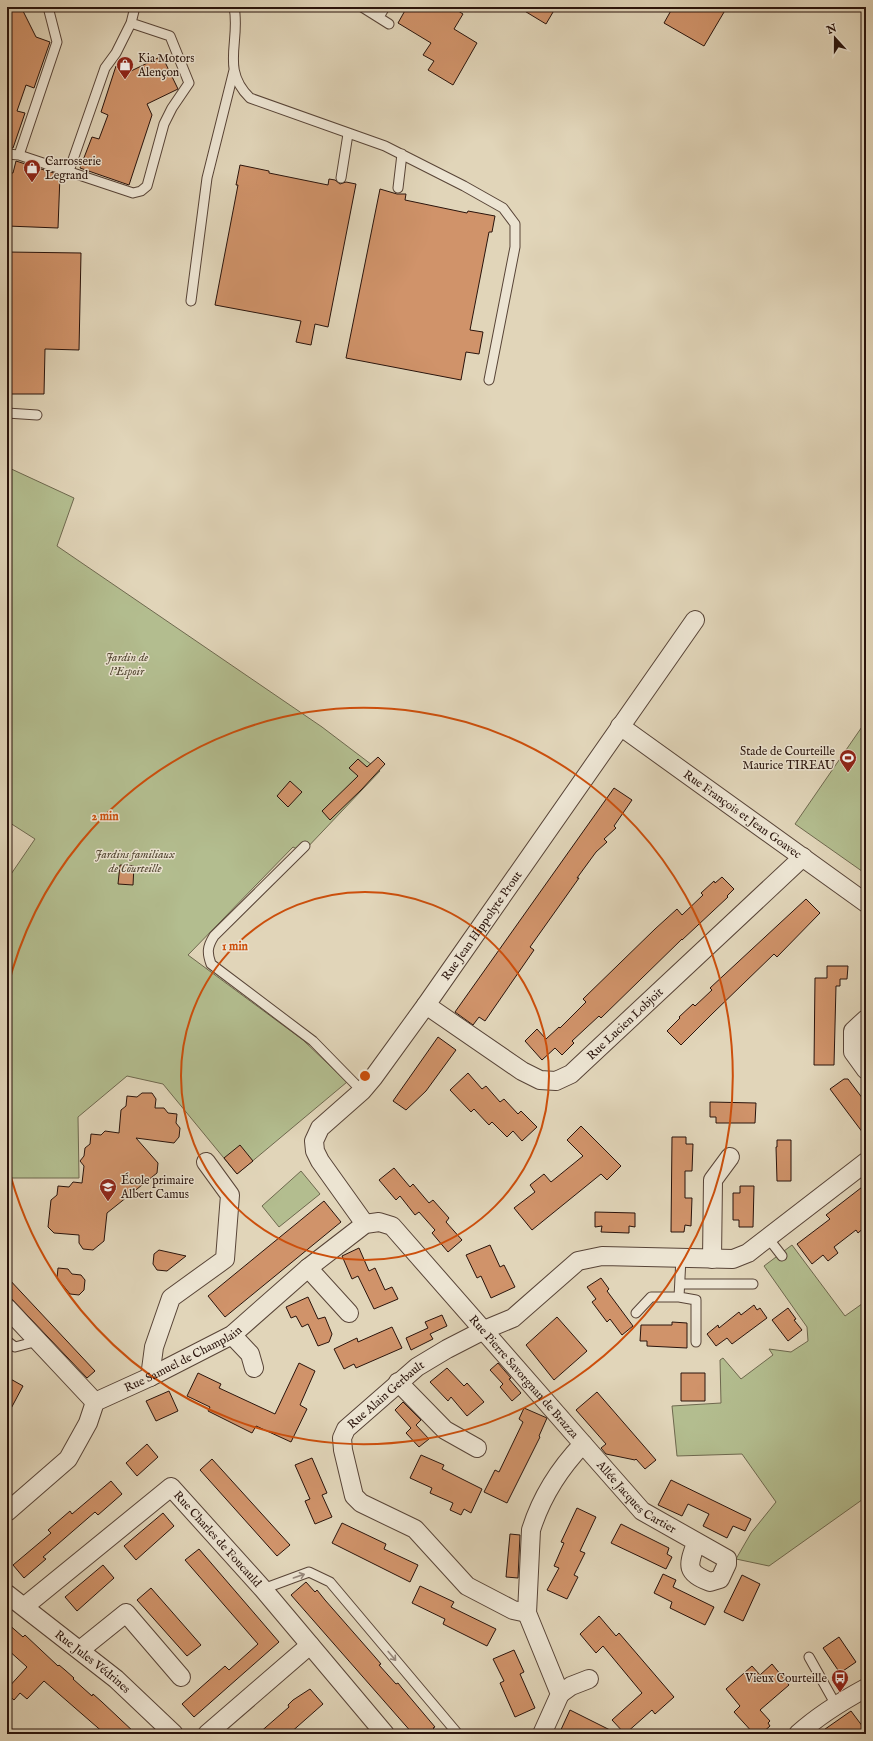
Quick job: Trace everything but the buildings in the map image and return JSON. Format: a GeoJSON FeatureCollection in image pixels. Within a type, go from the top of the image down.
{"type":"FeatureCollection","features":[{"type":"Feature","properties":{"kind":"street","name":"Rue Jean Hippolyte Prout"},"geometry":{"type":"LineString","coordinates":[[372,1223],[320,1161],[315,1151],[314,1141],[320,1128],[362,1091],[373,1078],[426,1005],[695,620]]}},
{"type":"Feature","properties":{"kind":"street","name":"Rue François et Jean Goavec"},"geometry":{"type":"LineString","coordinates":[[620,726],[866,903]]}},
{"type":"Feature","properties":{"kind":"street","name":"Rue Lucien Lobjoit"},"geometry":{"type":"LineString","coordinates":[[426,1005],[522,1071],[540,1080],[556,1081],[571,1074],[803,857]]}},
{"type":"Feature","properties":{"kind":"street"},"geometry":{"type":"LineString","coordinates":[[866,1019],[853,1031],[853,1052],[866,1070]]}},
{"type":"Feature","properties":{"kind":"street"},"geometry":{"type":"LineString","coordinates":[[712,1259],[713,1180],[730,1157]]}},
{"type":"Feature","properties":{"kind":"street"},"geometry":{"type":"LineString","coordinates":[[150,1377],[154,1347],[171,1298],[225,1260],[230,1195],[206,1162]]}},
{"type":"Feature","properties":{"kind":"street","name":"Rue Alain Gerbault"},"geometry":{"type":"LineString","coordinates":[[526,1613],[513,1610],[467,1586],[415,1529],[361,1503],[354,1496],[343,1450],[342,1438],[346,1429],[417,1367],[447,1349],[484,1330],[513,1318],[578,1261],[602,1256],[733,1259],[748,1253],[866,1162]]}},
{"type":"Feature","properties":{"kind":"street","name":"Rue Samuel de Champlain"},"geometry":{"type":"LineString","coordinates":[[95,1402],[150,1377],[232,1335],[308,1268],[372,1223]]}},
{"type":"Feature","properties":{"kind":"street","name":"Rue Pierre Savorgnan de Brazza"},"geometry":{"type":"LineString","coordinates":[[372,1223],[392,1226],[583,1444],[570,1458],[557,1476],[535,1517],[531,1530],[526,1613],[560,1694]]}},
{"type":"Feature","properties":{"kind":"street"},"geometry":{"type":"LineString","coordinates":[[308,1268],[349,1313]]}},
{"type":"Feature","properties":{"kind":"street"},"geometry":{"type":"LineString","coordinates":[[7,1308],[95,1402],[88,1422],[68,1459],[7,1512]]}},
{"type":"Feature","properties":{"kind":"street"},"geometry":{"type":"LineString","coordinates":[[232,1335],[250,1354],[254,1368]]}},
{"type":"Feature","properties":{"kind":"street"},"geometry":{"type":"LineString","coordinates":[[398,1382],[445,1430],[478,1448]]}},
{"type":"Feature","properties":{"kind":"street","name":"Allée Jacques Cartier"},"geometry":{"type":"LineString","coordinates":[[583,1444],[642,1511],[696,1543]]}},
{"type":"Feature","properties":{"kind":"street","name":"Rue Charles de Foucauld"},"geometry":{"type":"LineString","coordinates":[[25,1606],[171,1487],[262,1589],[385,1734]]}},
{"type":"Feature","properties":{"kind":"street","name":"Rue Jules Védrines"},"geometry":{"type":"LineString","coordinates":[[7,1594],[25,1606],[116,1679],[174,1734]]}},
{"type":"Feature","properties":{"kind":"street"},"geometry":{"type":"LineString","coordinates":[[80,1650],[126,1613],[181,1676]]}},
{"type":"Feature","properties":{"kind":"street"},"geometry":{"type":"LineString","coordinates":[[207,1734],[310,1645]]}},
{"type":"Feature","properties":{"kind":"street"},"geometry":{"type":"LineString","coordinates":[[542,1734],[560,1694],[571,1686],[589,1679]]}},
{"type":"Feature","properties":{"kind":"street"},"geometry":{"type":"LineString","coordinates":[[798,1734],[809,1724],[836,1705],[866,1688]]}},
{"type":"Feature","properties":{"kind":"lane"},"geometry":{"type":"LineString","coordinates":[[20,155],[57,42],[48,7]]}},
{"type":"Feature","properties":{"kind":"lane"},"geometry":{"type":"LineString","coordinates":[[69,172],[105,68],[116,53],[131,23],[136,7]]}},
{"type":"Feature","properties":{"kind":"lane"},"geometry":{"type":"LineString","coordinates":[[234,7],[236,16],[232,58],[234,70],[241,89],[250,98],[385,146],[402,154],[503,208],[514,224],[515,246],[489,380]]}},
{"type":"Feature","properties":{"kind":"lane"},"geometry":{"type":"LineString","coordinates":[[362,7],[389,24]]}},
{"type":"Feature","properties":{"kind":"lane"},"geometry":{"type":"LineString","coordinates":[[379,17],[385,7]]}},
{"type":"Feature","properties":{"kind":"lane"},"geometry":{"type":"LineString","coordinates":[[7,154],[20,155],[133,193],[141,191],[147,186],[164,124],[172,108],[189,83],[170,36],[131,23]]}},
{"type":"Feature","properties":{"kind":"lane"},"geometry":{"type":"LineString","coordinates":[[191,301],[206,178],[234,70]]}},
{"type":"Feature","properties":{"kind":"lane"},"geometry":{"type":"LineString","coordinates":[[341,178],[348,134]]}},
{"type":"Feature","properties":{"kind":"lane"},"geometry":{"type":"LineString","coordinates":[[398,188],[402,154]]}},
{"type":"Feature","properties":{"kind":"lane"},"geometry":{"type":"LineString","coordinates":[[7,413],[37,415]]}},
{"type":"Feature","properties":{"kind":"lane"},"geometry":{"type":"LineString","coordinates":[[305,846],[214,936],[209,944],[208,954],[212,964],[313,1041],[362,1091]]}},
{"type":"Feature","properties":{"kind":"lane"},"geometry":{"type":"LineString","coordinates":[[768,1238],[782,1256]]}},
{"type":"Feature","properties":{"kind":"lane"},"geometry":{"type":"LineString","coordinates":[[680,1297],[681,1258]]}},
{"type":"Feature","properties":{"kind":"lane"},"geometry":{"type":"LineString","coordinates":[[680,1284],[753,1284]]}},
{"type":"Feature","properties":{"kind":"lane"},"geometry":{"type":"LineString","coordinates":[[636,1312],[651,1297],[680,1297],[696,1300],[696,1342]]}},
{"type":"Feature","properties":{"kind":"lane"},"geometry":{"type":"LineString","coordinates":[[7,1341],[15,1347],[38,1341]]}},
{"type":"Feature","properties":{"kind":"lane"},"geometry":{"type":"LineString","coordinates":[[262,1589],[309,1572],[330,1582],[458,1734]]}},
{"type":"Feature","properties":{"kind":"lane"},"geometry":{"type":"LineString","coordinates":[[809,1657],[836,1705]]}},
{"type":"Feature","properties":{"kind":"green space","name":"Jardins familiaux de Courteille"},"geometry":{"type":"Polygon","coordinates":[[[7,467],[74,498],[57,546],[322,727],[380,771],[303,852],[293,847],[188,955],[303,1040],[347,1082],[237,1174],[163,1084],[127,1076],[78,1117],[79,1178],[7,1178],[7,880],[35,839],[7,821],[7,467]]]}},
{"type":"Feature","properties":{"kind":"green space","name":"Stade de Courteille Maurice TIREAU"},"geometry":{"type":"Polygon","coordinates":[[[866,721],[866,874],[795,824],[866,721]]]}},
{"type":"Feature","properties":{"kind":"green space"},"geometry":{"type":"Polygon","coordinates":[[[301,1171],[320,1194],[279,1227],[262,1206],[301,1171]]]}},
{"type":"Feature","properties":{"kind":"green space"},"geometry":{"type":"Polygon","coordinates":[[[792,1245],[845,1316],[866,1301],[866,1497],[769,1566],[736,1559],[751,1533],[776,1502],[742,1454],[677,1456],[672,1406],[721,1403],[720,1360],[723,1358],[741,1379],[773,1355],[769,1349],[791,1352],[808,1341],[807,1327],[764,1266],[792,1245]]]}},
{"type":"Feature","properties":{"kind":"place","name":"Kia Motors Alençon"},"geometry":{"type":"Point","coordinates":[125,80]}},
{"type":"Feature","properties":{"kind":"place","name":"Carrosserie Legrand"},"geometry":{"type":"Point","coordinates":[32,183]}},
{"type":"Feature","properties":{"kind":"place","name":"Stade de Courteille Maurice TIREAU"},"geometry":{"type":"Point","coordinates":[848,773]}},
{"type":"Feature","properties":{"kind":"place","name":"École primaire Albert Camus"},"geometry":{"type":"Point","coordinates":[108,1202]}},
{"type":"Feature","properties":{"kind":"place","name":"Vieux Courteille"},"geometry":{"type":"Point","coordinates":[840,1693]}},
{"type":"Feature","properties":{"kind":"park label","name":"Jardin de l'Espoir"},"geometry":{"type":"Point","coordinates":[127,664]}}]}
